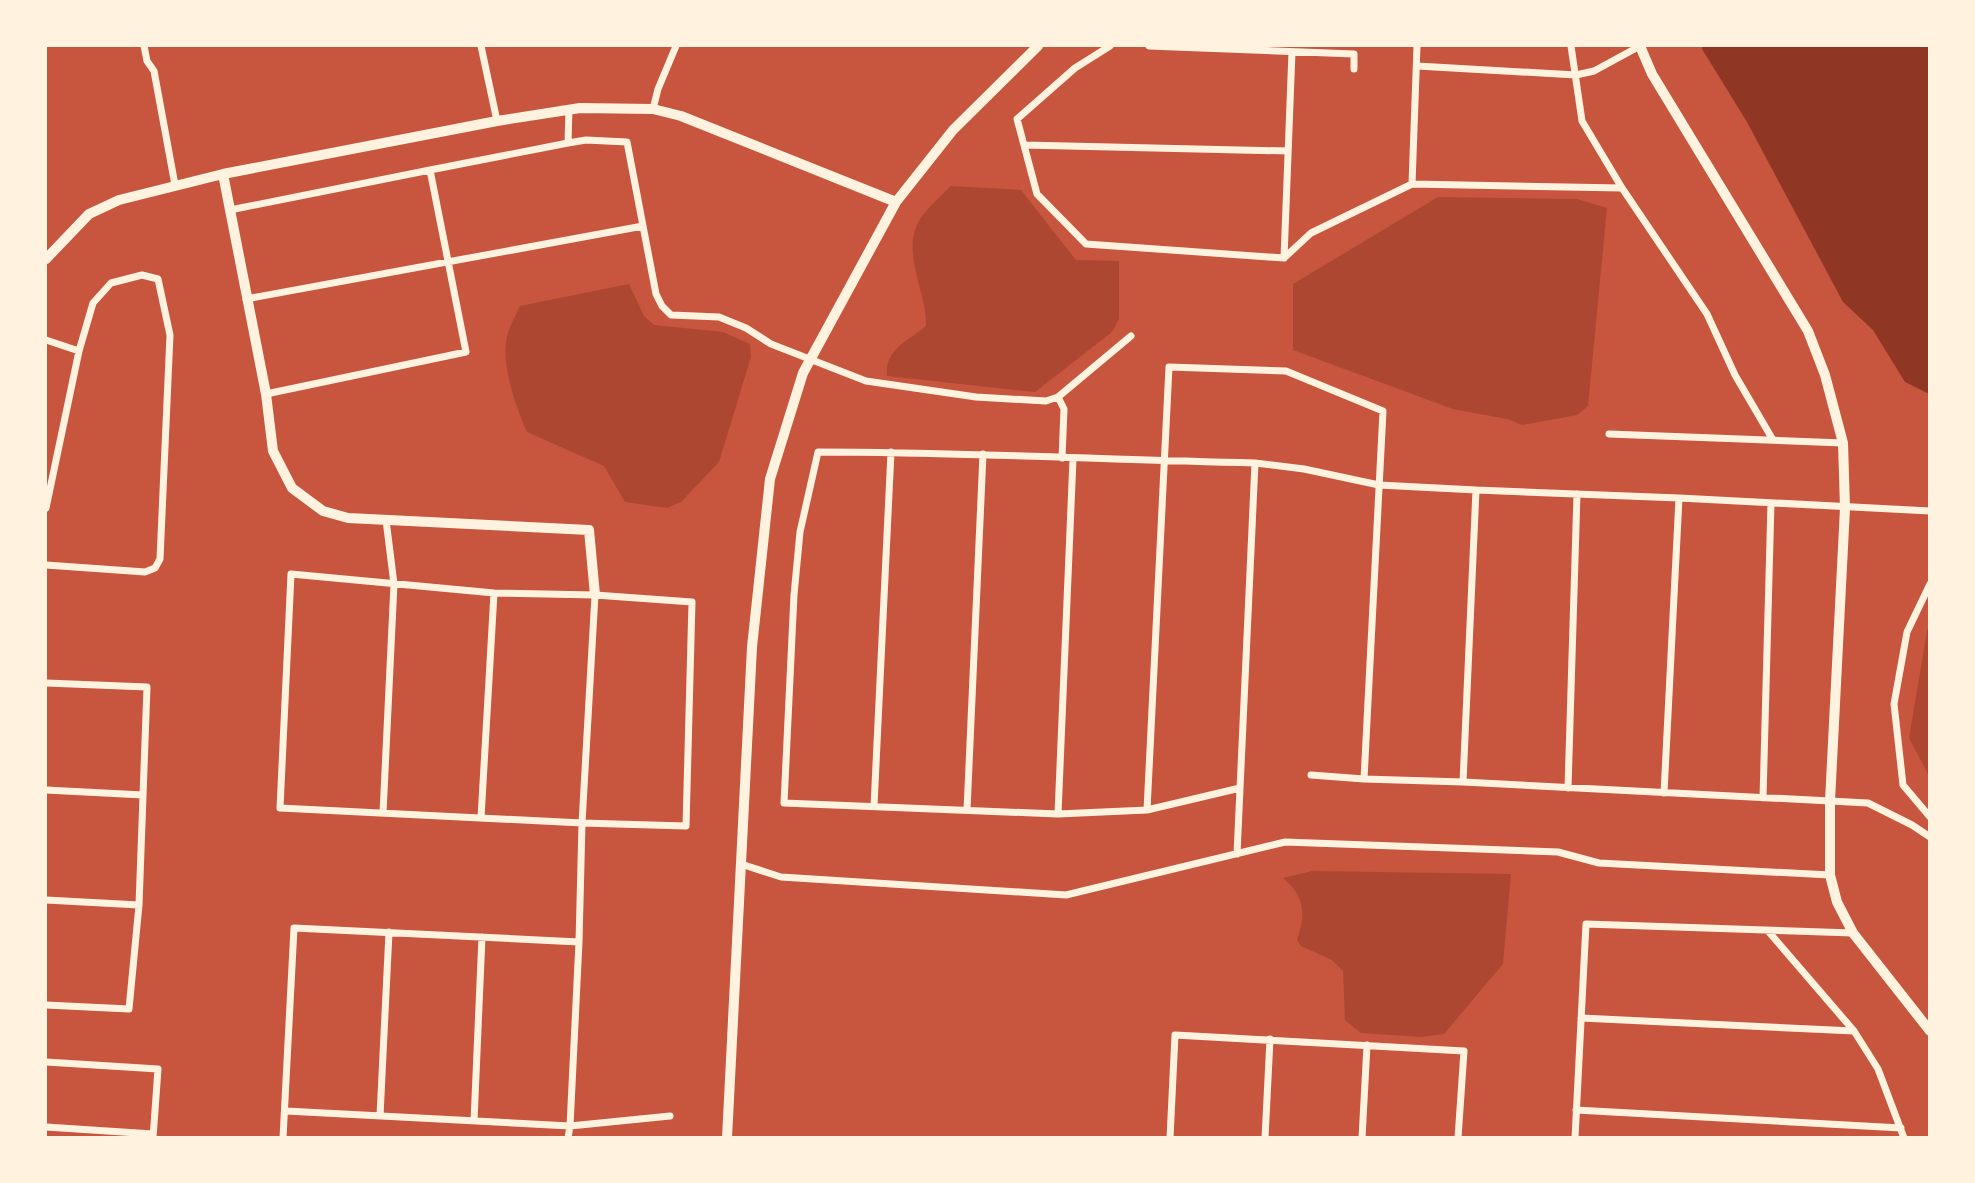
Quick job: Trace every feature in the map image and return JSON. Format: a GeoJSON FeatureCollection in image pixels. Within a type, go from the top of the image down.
{"type":"FeatureCollection","features":[{"type":"Feature","properties":{"kind":"street"},"geometry":{"type":"LineString","coordinates":[[145,46],[147,61],[154,71],[175,184]]}},
{"type":"Feature","properties":{"kind":"street"},"geometry":{"type":"LineString","coordinates":[[481,46],[497,121]]}},
{"type":"Feature","properties":{"kind":"street"},"geometry":{"type":"LineString","coordinates":[[653,108],[676,46]]}},
{"type":"Feature","properties":{"kind":"street"},"geometry":{"type":"LineString","coordinates":[[727,1138],[752,648],[771,479],[803,373],[896,202],[953,130],[1038,46]]}},
{"type":"Feature","properties":{"kind":"street"},"geometry":{"type":"LineString","coordinates":[[1110,46],[1076,68],[1017,119],[1037,194],[1086,244],[1284,258],[1311,233],[1412,184],[1622,188]]}},
{"type":"Feature","properties":{"kind":"street"},"geometry":{"type":"LineString","coordinates":[[1149,46],[1247,48],[1292,52],[1310,49],[1354,54],[1354,69]]}},
{"type":"Feature","properties":{"kind":"street"},"geometry":{"type":"LineString","coordinates":[[1412,184],[1418,46]]}},
{"type":"Feature","properties":{"kind":"street"},"geometry":{"type":"LineString","coordinates":[[1571,46],[1583,121],[1622,188],[1707,314],[1735,375],[1773,440]]}},
{"type":"Feature","properties":{"kind":"street"},"geometry":{"type":"LineString","coordinates":[[1417,66],[1576,75],[1594,71],[1640,46],[1652,74],[1808,331],[1825,375],[1843,443],[1845,508],[1830,802],[1830,875],[1837,902],[1853,933],[1930,1031]]}},
{"type":"Feature","properties":{"kind":"street"},"geometry":{"type":"LineString","coordinates":[[1284,258],[1292,52]]}},
{"type":"Feature","properties":{"kind":"street"},"geometry":{"type":"LineString","coordinates":[[46,259],[89,214],[119,200],[223,174],[569,109],[653,108],[681,116],[896,202]]}},
{"type":"Feature","properties":{"kind":"street"},"geometry":{"type":"LineString","coordinates":[[568,143],[569,109]]}},
{"type":"Feature","properties":{"kind":"street"},"geometry":{"type":"LineString","coordinates":[[230,211],[568,143],[586,140],[627,142],[656,294],[671,315],[719,317],[746,328],[771,344],[866,381],[976,397],[1046,401],[1058,397],[1131,336]]}},
{"type":"Feature","properties":{"kind":"street"},"geometry":{"type":"LineString","coordinates":[[1024,145],[1288,151]]}},
{"type":"Feature","properties":{"kind":"street"},"geometry":{"type":"LineString","coordinates":[[266,394],[466,352],[430,170]]}},
{"type":"Feature","properties":{"kind":"street"},"geometry":{"type":"LineString","coordinates":[[223,174],[266,394],[273,451],[292,488],[323,511],[348,518],[589,530],[595,595],[568,1138]]}},
{"type":"Feature","properties":{"kind":"street"},"geometry":{"type":"LineString","coordinates":[[247,299],[643,226]]}},
{"type":"Feature","properties":{"kind":"street"},"geometry":{"type":"LineString","coordinates":[[46,508],[79,351],[93,303],[111,284],[142,275],[158,279],[170,335],[160,559],[155,568],[145,572],[46,565]]}},
{"type":"Feature","properties":{"kind":"street"},"geometry":{"type":"LineString","coordinates":[[46,340],[79,351]]}},
{"type":"Feature","properties":{"kind":"street"},"geometry":{"type":"LineString","coordinates":[[1147,810],[1169,367],[1286,371],[1383,411],[1364,779]]}},
{"type":"Feature","properties":{"kind":"street"},"geometry":{"type":"LineString","coordinates":[[1058,397],[1064,409],[1062,458]]}},
{"type":"Feature","properties":{"kind":"street"},"geometry":{"type":"LineString","coordinates":[[1609,434],[1843,443]]}},
{"type":"Feature","properties":{"kind":"street"},"geometry":{"type":"LineString","coordinates":[[1240,788],[1147,810],[1058,814],[784,803],[792,623],[800,532],[818,452],[983,454],[1255,463],[1304,469],[1379,485],[1930,511]]}},
{"type":"Feature","properties":{"kind":"street"},"geometry":{"type":"LineString","coordinates":[[874,806],[891,452]]}},
{"type":"Feature","properties":{"kind":"street"},"geometry":{"type":"LineString","coordinates":[[967,810],[983,454]]}},
{"type":"Feature","properties":{"kind":"street"},"geometry":{"type":"LineString","coordinates":[[1058,814],[1073,459]]}},
{"type":"Feature","properties":{"kind":"street"},"geometry":{"type":"LineString","coordinates":[[1237,854],[1255,463]]}},
{"type":"Feature","properties":{"kind":"street"},"geometry":{"type":"LineString","coordinates":[[1463,782],[1476,490]]}},
{"type":"Feature","properties":{"kind":"street"},"geometry":{"type":"LineString","coordinates":[[1568,788],[1577,494]]}},
{"type":"Feature","properties":{"kind":"street"},"geometry":{"type":"LineString","coordinates":[[1664,793],[1679,498]]}},
{"type":"Feature","properties":{"kind":"street"},"geometry":{"type":"LineString","coordinates":[[1763,798],[1771,503]]}},
{"type":"Feature","properties":{"kind":"street"},"geometry":{"type":"LineString","coordinates":[[383,813],[394,583],[386,520]]}},
{"type":"Feature","properties":{"kind":"street"},"geometry":{"type":"LineString","coordinates":[[291,574],[494,593],[595,595],[692,602],[686,826],[582,824],[280,808],[291,574]]}},
{"type":"Feature","properties":{"kind":"street"},"geometry":{"type":"LineString","coordinates":[[1930,584],[1907,632],[1894,704],[1903,785],[1930,817]]}},
{"type":"Feature","properties":{"kind":"street"},"geometry":{"type":"LineString","coordinates":[[481,818],[494,593]]}},
{"type":"Feature","properties":{"kind":"street"},"geometry":{"type":"LineString","coordinates":[[46,682],[147,687],[139,905],[129,1009],[46,1005]]}},
{"type":"Feature","properties":{"kind":"street"},"geometry":{"type":"LineString","coordinates":[[1311,775],[1868,803],[1913,825],[1930,837]]}},
{"type":"Feature","properties":{"kind":"street"},"geometry":{"type":"LineString","coordinates":[[46,790],[143,795]]}},
{"type":"Feature","properties":{"kind":"street"},"geometry":{"type":"LineString","coordinates":[[741,864],[781,877],[1066,895],[1285,842],[1558,852],[1599,863],[1830,875]]}},
{"type":"Feature","properties":{"kind":"street"},"geometry":{"type":"LineString","coordinates":[[46,900],[139,905]]}},
{"type":"Feature","properties":{"kind":"street"},"geometry":{"type":"LineString","coordinates":[[1575,1138],[1586,924],[1853,933]]}},
{"type":"Feature","properties":{"kind":"street"},"geometry":{"type":"LineString","coordinates":[[283,1138],[294,928],[579,942]]}},
{"type":"Feature","properties":{"kind":"street"},"geometry":{"type":"LineString","coordinates":[[1768,931],[1854,1031],[1878,1069],[1904,1138]]}},
{"type":"Feature","properties":{"kind":"street"},"geometry":{"type":"LineString","coordinates":[[380,1116],[389,932]]}},
{"type":"Feature","properties":{"kind":"street"},"geometry":{"type":"LineString","coordinates":[[474,1121],[482,937]]}},
{"type":"Feature","properties":{"kind":"street"},"geometry":{"type":"LineString","coordinates":[[1581,1018],[1854,1031]]}},
{"type":"Feature","properties":{"kind":"street"},"geometry":{"type":"LineString","coordinates":[[1170,1138],[1175,1035],[1464,1051],[1458,1138]]}},
{"type":"Feature","properties":{"kind":"street"},"geometry":{"type":"LineString","coordinates":[[1265,1138],[1270,1039]]}},
{"type":"Feature","properties":{"kind":"street"},"geometry":{"type":"LineString","coordinates":[[1362,1138],[1367,1045]]}},
{"type":"Feature","properties":{"kind":"street"},"geometry":{"type":"LineString","coordinates":[[46,1062],[158,1069],[153,1136],[46,1127]]}},
{"type":"Feature","properties":{"kind":"street"},"geometry":{"type":"LineString","coordinates":[[1576,1110],[1901,1128]]}},
{"type":"Feature","properties":{"kind":"street"},"geometry":{"type":"LineString","coordinates":[[286,1111],[570,1126],[670,1116]]}},
{"type":"Feature","properties":{"kind":"shaded area"},"geometry":{"type":"Polygon","coordinates":[[[1702,46],[1929,46],[1929,394],[1905,382],[1873,330],[1843,302],[1747,122],[1702,46]]]}},
{"type":"Feature","properties":{"kind":"shaded area"},"geometry":{"type":"Polygon","coordinates":[[[951,186],[1021,190],[1076,260],[1119,261],[1119,319],[1112,332],[1035,392],[887,376],[889,359],[893,353],[926,326],[913,258],[915,232],[923,215],[951,186]]]}},
{"type":"Feature","properties":{"kind":"shaded area"},"geometry":{"type":"Polygon","coordinates":[[[1438,197],[1577,199],[1607,208],[1588,406],[1577,415],[1522,425],[1507,419],[1453,409],[1293,350],[1293,284],[1438,197]]]}},
{"type":"Feature","properties":{"kind":"shaded area"},"geometry":{"type":"Polygon","coordinates":[[[629,284],[644,316],[654,325],[723,332],[750,344],[751,357],[719,462],[681,502],[667,508],[625,502],[604,466],[527,432],[508,376],[505,352],[507,337],[520,306],[629,284]]]}},
{"type":"Feature","properties":{"kind":"shaded area"},"geometry":{"type":"Polygon","coordinates":[[[1929,627],[1929,776],[1909,738],[1929,627]]]}},
{"type":"Feature","properties":{"kind":"shaded area"},"geometry":{"type":"Polygon","coordinates":[[[1312,871],[1511,874],[1503,964],[1444,1034],[1421,1037],[1361,1033],[1345,1020],[1343,971],[1332,960],[1301,946],[1297,940],[1302,922],[1302,906],[1296,892],[1283,878],[1312,871]]]}}]}
